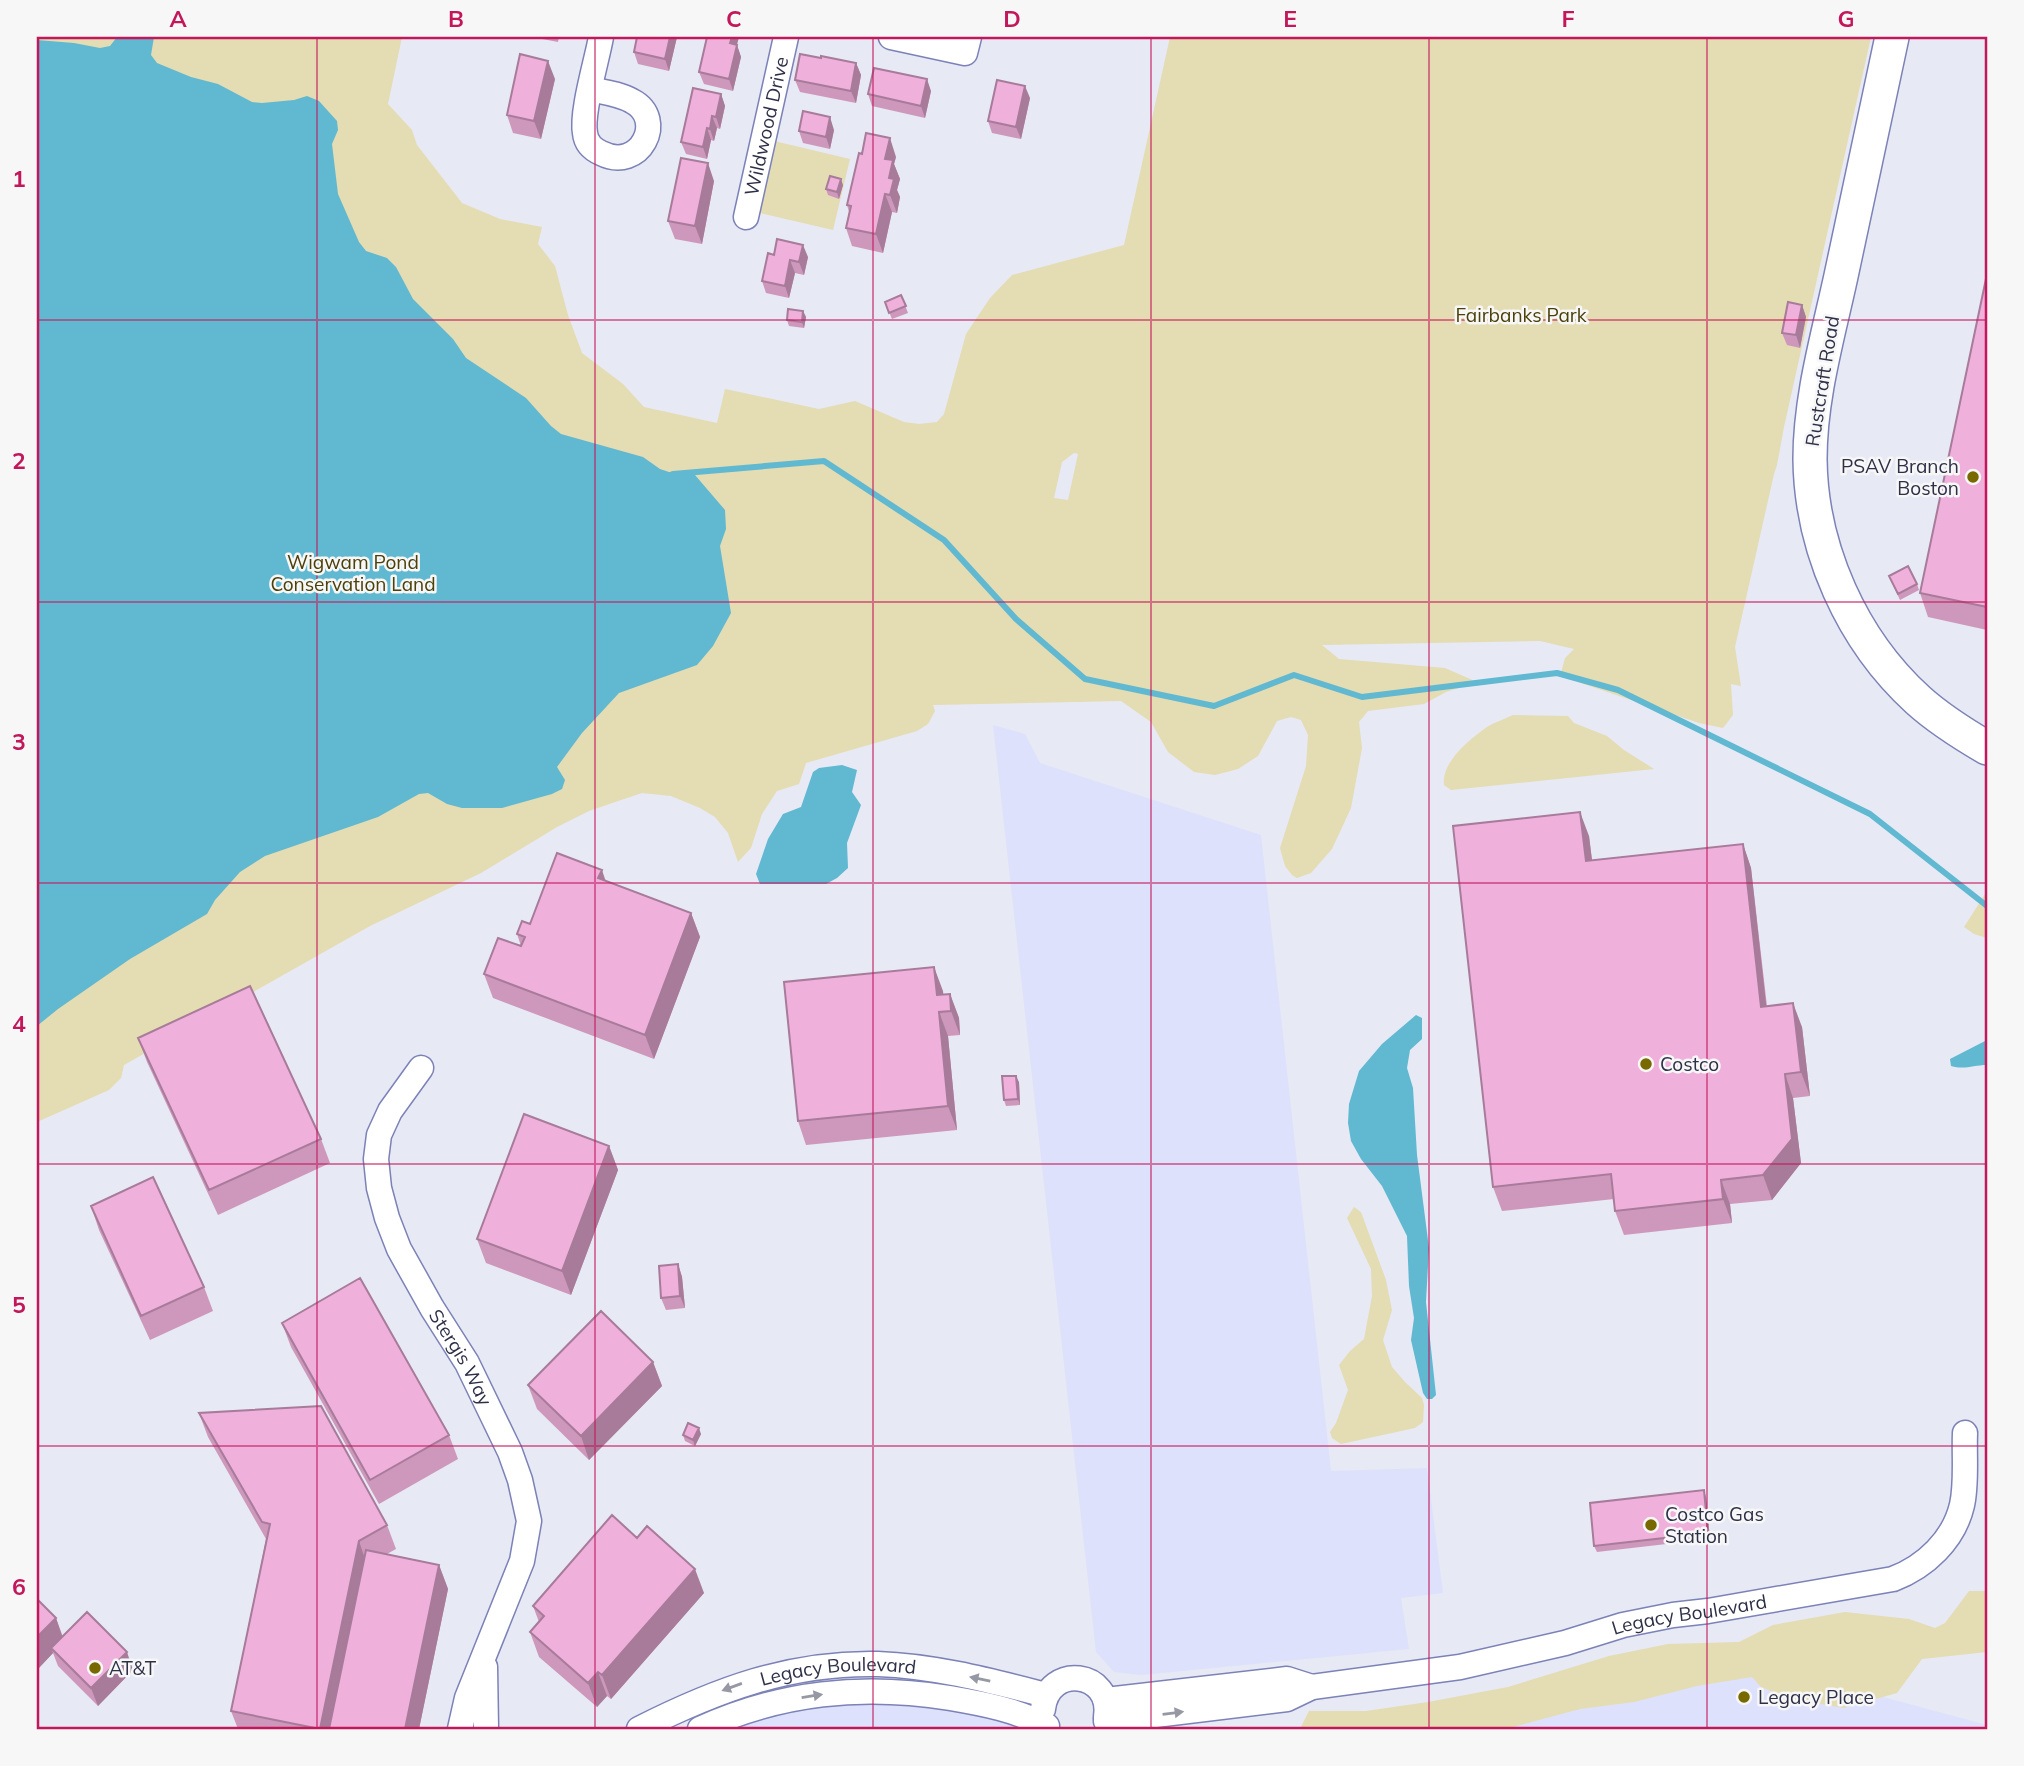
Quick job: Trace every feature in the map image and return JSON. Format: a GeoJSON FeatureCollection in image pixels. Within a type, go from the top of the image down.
{"type":"FeatureCollection","features":[{"type":"Feature","properties":{"kind":"main road","name":"Rustcraft Road"},"geometry":{"type":"LineString","coordinates":[[1892,37],[1819,379],[1811,440],[1816,518],[1832,573],[1847,607],[1889,670],[1939,717],[1987,748]]}},
{"type":"Feature","properties":{"kind":"street"},"geometry":{"type":"LineString","coordinates":[[590,89],[626,98],[643,110],[648,124],[646,139],[634,154],[617,158],[608,156],[587,142],[584,128],[590,89],[601,37]]}},
{"type":"Feature","properties":{"kind":"street","name":"Wildwood Drive"},"geometry":{"type":"LineString","coordinates":[[746,217],[786,37]]}},
{"type":"Feature","properties":{"kind":"street"},"geometry":{"type":"LineString","coordinates":[[891,37],[967,45]]}},
{"type":"Feature","properties":{"kind":"street","name":"Stergis Way"},"geometry":{"type":"LineString","coordinates":[[421,1068],[390,1111],[379,1135],[376,1160],[379,1188],[399,1249],[467,1363],[510,1452],[522,1488],[528,1521],[522,1561],[467,1698],[460,1729]]}},
{"type":"Feature","properties":{"kind":"street","name":"Legacy Boulevard"},"geometry":{"type":"LineString","coordinates":[[1104,1717],[1287,1699],[1312,1687],[1460,1667],[1565,1643],[1623,1625],[1902,1576],[1930,1558],[1953,1529],[1962,1503],[1965,1433]]}},
{"type":"Feature","properties":{"kind":"street","name":"Stergis Way"},"geometry":{"type":"LineString","coordinates":[[485,1656],[486,1729]]}},
{"type":"Feature","properties":{"kind":"street","name":"Legacy Boulevard"},"geometry":{"type":"LineString","coordinates":[[639,1729],[708,1696],[742,1684],[805,1670],[845,1665],[880,1664],[941,1671],[1046,1695]]}},
{"type":"Feature","properties":{"kind":"street"},"geometry":{"type":"LineString","coordinates":[[1049,1728],[1043,1711],[1046,1695],[1059,1682],[1075,1677],[1085,1679],[1101,1691],[1104,1717]]}},
{"type":"Feature","properties":{"kind":"street","name":"Legacy Boulevard"},"geometry":{"type":"LineString","coordinates":[[700,1729],[750,1709],[777,1702],[847,1691],[905,1692],[993,1705],[1029,1717],[1049,1728]]}},
{"type":"Feature","properties":{"kind":"shaded area"},"geometry":{"type":"Polygon","coordinates":[[[993,725],[1025,734],[1040,763],[1261,835],[1331,1471],[1427,1468],[1443,1593],[1401,1598],[1409,1649],[1141,1675],[1114,1672],[1096,1652],[993,725]]]}},
{"type":"Feature","properties":{"kind":"shaded area","name":"Legacy Place"},"geometry":{"type":"Polygon","coordinates":[[[1775,1668],[1987,1725],[1987,1729],[1418,1729],[1775,1668]]]}},
{"type":"Feature","properties":{"kind":"shaded area"},"geometry":{"type":"Polygon","coordinates":[[[878,1691],[1050,1729],[700,1729],[878,1691]]]}},
{"type":"Feature","properties":{"kind":"green space"},"geometry":{"type":"Polygon","coordinates":[[[37,37],[402,37],[388,104],[412,130],[417,145],[462,203],[500,219],[542,227],[538,244],[555,266],[568,315],[582,353],[623,384],[644,407],[717,423],[725,389],[819,409],[855,401],[904,422],[919,424],[937,422],[944,414],[966,334],[990,298],[1012,275],[1124,245],[1170,37],[1871,37],[1735,647],[1741,686],[1731,684],[1733,715],[1723,728],[1699,723],[1572,680],[1561,673],[1565,658],[1574,649],[1540,641],[1322,645],[1339,659],[1445,668],[1477,682],[1446,692],[1424,704],[1368,711],[1359,722],[1362,748],[1351,808],[1332,849],[1311,873],[1297,878],[1285,866],[1280,848],[1306,766],[1308,735],[1301,720],[1291,717],[1277,721],[1258,756],[1238,769],[1215,775],[1194,772],[1168,752],[1151,722],[1121,701],[933,705],[935,711],[928,724],[917,731],[806,763],[799,784],[777,791],[762,814],[751,848],[738,862],[728,833],[715,817],[671,796],[642,793],[589,811],[481,873],[370,926],[124,1065],[121,1078],[109,1090],[37,1122],[37,37]],[[1074,453],[1062,462],[1054,498],[1068,500],[1078,454],[1074,453]]]}},
{"type":"Feature","properties":{"kind":"green space"},"geometry":{"type":"Polygon","coordinates":[[[774,141],[850,159],[833,230],[756,212],[774,141]]]}},
{"type":"Feature","properties":{"kind":"green space"},"geometry":{"type":"Polygon","coordinates":[[[1513,715],[1568,716],[1574,723],[1607,736],[1654,769],[1451,790],[1444,785],[1447,768],[1465,745],[1487,727],[1513,715]]]}},
{"type":"Feature","properties":{"kind":"green space"},"geometry":{"type":"Polygon","coordinates":[[[1987,891],[1987,938],[1964,927],[1987,891]]]}},
{"type":"Feature","properties":{"kind":"green space"},"geometry":{"type":"Polygon","coordinates":[[[1354,1207],[1361,1212],[1386,1280],[1392,1310],[1383,1340],[1392,1367],[1422,1398],[1424,1405],[1423,1422],[1415,1428],[1341,1444],[1332,1438],[1330,1432],[1348,1390],[1339,1365],[1364,1339],[1372,1296],[1371,1269],[1347,1218],[1354,1207]]]}},
{"type":"Feature","properties":{"kind":"green space"},"geometry":{"type":"Polygon","coordinates":[[[1969,1591],[1987,1591],[1987,1652],[1922,1659],[1897,1693],[1844,1708],[1788,1698],[1761,1687],[1752,1677],[1697,1686],[1634,1702],[1580,1709],[1505,1729],[1300,1729],[1309,1711],[1366,1711],[1428,1702],[1508,1687],[1609,1656],[1668,1644],[1739,1642],[1773,1625],[1845,1612],[1909,1619],[1935,1628],[1945,1623],[1969,1591]]]}},
{"type":"Feature","properties":{"kind":"water"},"geometry":{"type":"Polygon","coordinates":[[[117,37],[154,37],[151,55],[157,63],[191,77],[218,84],[252,102],[294,100],[307,96],[319,101],[337,121],[338,130],[332,144],[338,194],[359,242],[366,251],[387,258],[396,267],[413,299],[453,339],[466,358],[526,398],[561,434],[643,457],[669,472],[695,475],[725,510],[726,529],[720,546],[731,613],[713,646],[697,665],[619,693],[582,733],[557,767],[565,780],[562,789],[502,808],[462,808],[447,804],[428,793],[419,794],[378,817],[265,856],[240,872],[215,900],[207,914],[130,959],[37,1026],[37,40],[100,48],[110,46],[117,37]]]}},
{"type":"Feature","properties":{"kind":"water"},"geometry":{"type":"Polygon","coordinates":[[[842,765],[857,770],[852,792],[861,805],[847,843],[848,868],[826,884],[760,884],[756,874],[768,839],[783,814],[801,807],[813,772],[819,768],[842,765]]]}},
{"type":"Feature","properties":{"kind":"water"},"geometry":{"type":"Polygon","coordinates":[[[1416,1015],[1422,1018],[1422,1039],[1410,1050],[1407,1068],[1413,1088],[1417,1155],[1429,1248],[1426,1302],[1436,1395],[1432,1399],[1427,1399],[1423,1393],[1411,1340],[1414,1318],[1409,1286],[1407,1236],[1382,1186],[1351,1141],[1348,1123],[1349,1104],[1359,1071],[1382,1044],[1416,1015]]]}},
{"type":"Feature","properties":{"kind":"water"},"geometry":{"type":"Polygon","coordinates":[[[1987,1040],[1987,1065],[1951,1066],[1950,1059],[1987,1040]]]}},
{"type":"Feature","properties":{"kind":"building"},"geometry":{"type":"Polygon","coordinates":[[[637,37],[670,37],[665,59],[634,52],[637,37]]]}},
{"type":"Feature","properties":{"kind":"building"},"geometry":{"type":"Polygon","coordinates":[[[707,37],[732,37],[730,43],[737,45],[729,79],[699,72],[707,37]]]}},
{"type":"Feature","properties":{"kind":"building"},"geometry":{"type":"Polygon","coordinates":[[[520,54],[548,61],[534,121],[507,115],[520,54]]]}},
{"type":"Feature","properties":{"kind":"building"},"geometry":{"type":"Polygon","coordinates":[[[800,54],[856,63],[851,91],[795,80],[800,54]]]}},
{"type":"Feature","properties":{"kind":"building"},"geometry":{"type":"Polygon","coordinates":[[[874,68],[927,79],[921,106],[868,94],[874,68]]]}},
{"type":"Feature","properties":{"kind":"building"},"geometry":{"type":"Polygon","coordinates":[[[997,80],[1025,86],[1016,127],[988,121],[997,80]]]}},
{"type":"Feature","properties":{"kind":"building"},"geometry":{"type":"Polygon","coordinates":[[[693,88],[721,94],[716,117],[712,116],[703,147],[681,142],[693,88]]]}},
{"type":"Feature","properties":{"kind":"building"},"geometry":{"type":"Polygon","coordinates":[[[803,111],[830,117],[826,137],[799,131],[803,111]]]}},
{"type":"Feature","properties":{"kind":"building"},"geometry":{"type":"Polygon","coordinates":[[[866,133],[890,138],[885,159],[893,160],[889,178],[894,179],[890,195],[885,194],[876,234],[846,228],[851,206],[847,205],[866,133]]]}},
{"type":"Feature","properties":{"kind":"building"},"geometry":{"type":"Polygon","coordinates":[[[681,158],[708,163],[695,226],[668,221],[681,158]]]}},
{"type":"Feature","properties":{"kind":"building"},"geometry":{"type":"Polygon","coordinates":[[[830,176],[841,179],[837,192],[826,189],[830,176]]]}},
{"type":"Feature","properties":{"kind":"building"},"geometry":{"type":"Polygon","coordinates":[[[777,239],[803,245],[799,262],[790,260],[785,286],[762,281],[768,253],[774,255],[777,239]]]}},
{"type":"Feature","properties":{"kind":"building","name":"PSAV Branch Boston"},"geometry":{"type":"Polygon","coordinates":[[[1987,274],[1987,607],[1920,593],[1987,274]]]}},
{"type":"Feature","properties":{"kind":"building"},"geometry":{"type":"Polygon","coordinates":[[[901,295],[906,306],[889,313],[885,302],[901,295]]]}},
{"type":"Feature","properties":{"kind":"building"},"geometry":{"type":"Polygon","coordinates":[[[1788,302],[1802,305],[1796,335],[1782,333],[1788,302]]]}},
{"type":"Feature","properties":{"kind":"building"},"geometry":{"type":"Polygon","coordinates":[[[788,309],[803,311],[802,322],[787,320],[788,309]]]}},
{"type":"Feature","properties":{"kind":"building"},"geometry":{"type":"Polygon","coordinates":[[[1908,566],[1917,584],[1898,594],[1889,576],[1908,566]]]}},
{"type":"Feature","properties":{"kind":"building","name":"Costco"},"geometry":{"type":"Polygon","coordinates":[[[1580,812],[1586,861],[1743,844],[1761,1007],[1793,1003],[1801,1072],[1785,1074],[1792,1139],[1763,1175],[1721,1180],[1723,1199],[1615,1211],[1611,1174],[1493,1187],[1453,826],[1580,812]]]}},
{"type":"Feature","properties":{"kind":"building"},"geometry":{"type":"Polygon","coordinates":[[[557,853],[602,870],[598,878],[691,913],[645,1035],[484,974],[498,938],[521,946],[525,937],[517,934],[522,921],[530,924],[557,853]]]}},
{"type":"Feature","properties":{"kind":"building"},"geometry":{"type":"Polygon","coordinates":[[[934,967],[937,995],[950,994],[951,1011],[939,1012],[948,1106],[798,1121],[784,982],[934,967]]]}},
{"type":"Feature","properties":{"kind":"building"},"geometry":{"type":"Polygon","coordinates":[[[250,986],[321,1139],[209,1190],[138,1038],[250,986]]]}},
{"type":"Feature","properties":{"kind":"building"},"geometry":{"type":"Polygon","coordinates":[[[1002,1076],[1016,1076],[1018,1099],[1004,1100],[1002,1076]]]}},
{"type":"Feature","properties":{"kind":"building"},"geometry":{"type":"Polygon","coordinates":[[[524,1114],[609,1146],[562,1271],[477,1239],[524,1114]]]}},
{"type":"Feature","properties":{"kind":"building"},"geometry":{"type":"Polygon","coordinates":[[[153,1177],[204,1287],[141,1316],[91,1206],[153,1177]]]}},
{"type":"Feature","properties":{"kind":"building"},"geometry":{"type":"Polygon","coordinates":[[[678,1264],[680,1296],[661,1298],[659,1266],[678,1264]]]}},
{"type":"Feature","properties":{"kind":"building"},"geometry":{"type":"Polygon","coordinates":[[[360,1278],[449,1435],[370,1480],[282,1323],[360,1278]]]}},
{"type":"Feature","properties":{"kind":"building"},"geometry":{"type":"Polygon","coordinates":[[[601,1311],[653,1362],[581,1436],[528,1385],[601,1311]]]}},
{"type":"Feature","properties":{"kind":"building"},"geometry":{"type":"Polygon","coordinates":[[[321,1406],[387,1525],[359,1541],[320,1729],[231,1711],[270,1524],[262,1522],[199,1413],[321,1406]]]}},
{"type":"Feature","properties":{"kind":"building"},"geometry":{"type":"Polygon","coordinates":[[[688,1423],[699,1428],[693,1440],[683,1435],[688,1423]]]}},
{"type":"Feature","properties":{"kind":"building","name":"Costco Gas Station"},"geometry":{"type":"Polygon","coordinates":[[[1704,1490],[1708,1533],[1594,1546],[1590,1503],[1704,1490]]]}},
{"type":"Feature","properties":{"kind":"building"},"geometry":{"type":"Polygon","coordinates":[[[612,1515],[637,1538],[647,1526],[695,1569],[602,1675],[598,1672],[588,1683],[530,1632],[544,1616],[533,1606],[612,1515]]]}},
{"type":"Feature","properties":{"kind":"building"},"geometry":{"type":"Polygon","coordinates":[[[366,1550],[439,1565],[405,1729],[329,1729],[366,1550]]]}},
{"type":"Feature","properties":{"kind":"building"},"geometry":{"type":"Polygon","coordinates":[[[37,1599],[56,1618],[37,1637],[37,1599]]]}},
{"type":"Feature","properties":{"kind":"building"},"geometry":{"type":"Polygon","coordinates":[[[87,1612],[127,1652],[91,1688],[51,1648],[87,1612]]]}},
{"type":"Feature","properties":{"kind":"waterway"},"geometry":{"type":"LineString","coordinates":[[673,474],[824,461],[944,540],[1016,619],[1085,679],[1214,706],[1294,675],[1362,697],[1557,673],[1618,690],[1870,814],[1987,906]]}},
{"type":"Feature","properties":{"kind":"place","name":"PSAV Branch Boston"},"geometry":{"type":"Point","coordinates":[1973,477]}},
{"type":"Feature","properties":{"kind":"place","name":"Costco"},"geometry":{"type":"Point","coordinates":[1646,1064]}},
{"type":"Feature","properties":{"kind":"place","name":"Costco Gas Station"},"geometry":{"type":"Point","coordinates":[1651,1525]}},
{"type":"Feature","properties":{"kind":"place","name":"AT&T"},"geometry":{"type":"Point","coordinates":[95,1668]}},
{"type":"Feature","properties":{"kind":"place","name":"Legacy Place"},"geometry":{"type":"Point","coordinates":[1744,1697]}},
{"type":"Feature","properties":{"kind":"park label","name":"Fairbanks Park"},"geometry":{"type":"Point","coordinates":[1521,315]}},
{"type":"Feature","properties":{"kind":"park label","name":"Wigwam Pond Conservation Land"},"geometry":{"type":"Point","coordinates":[353,573]}}]}
